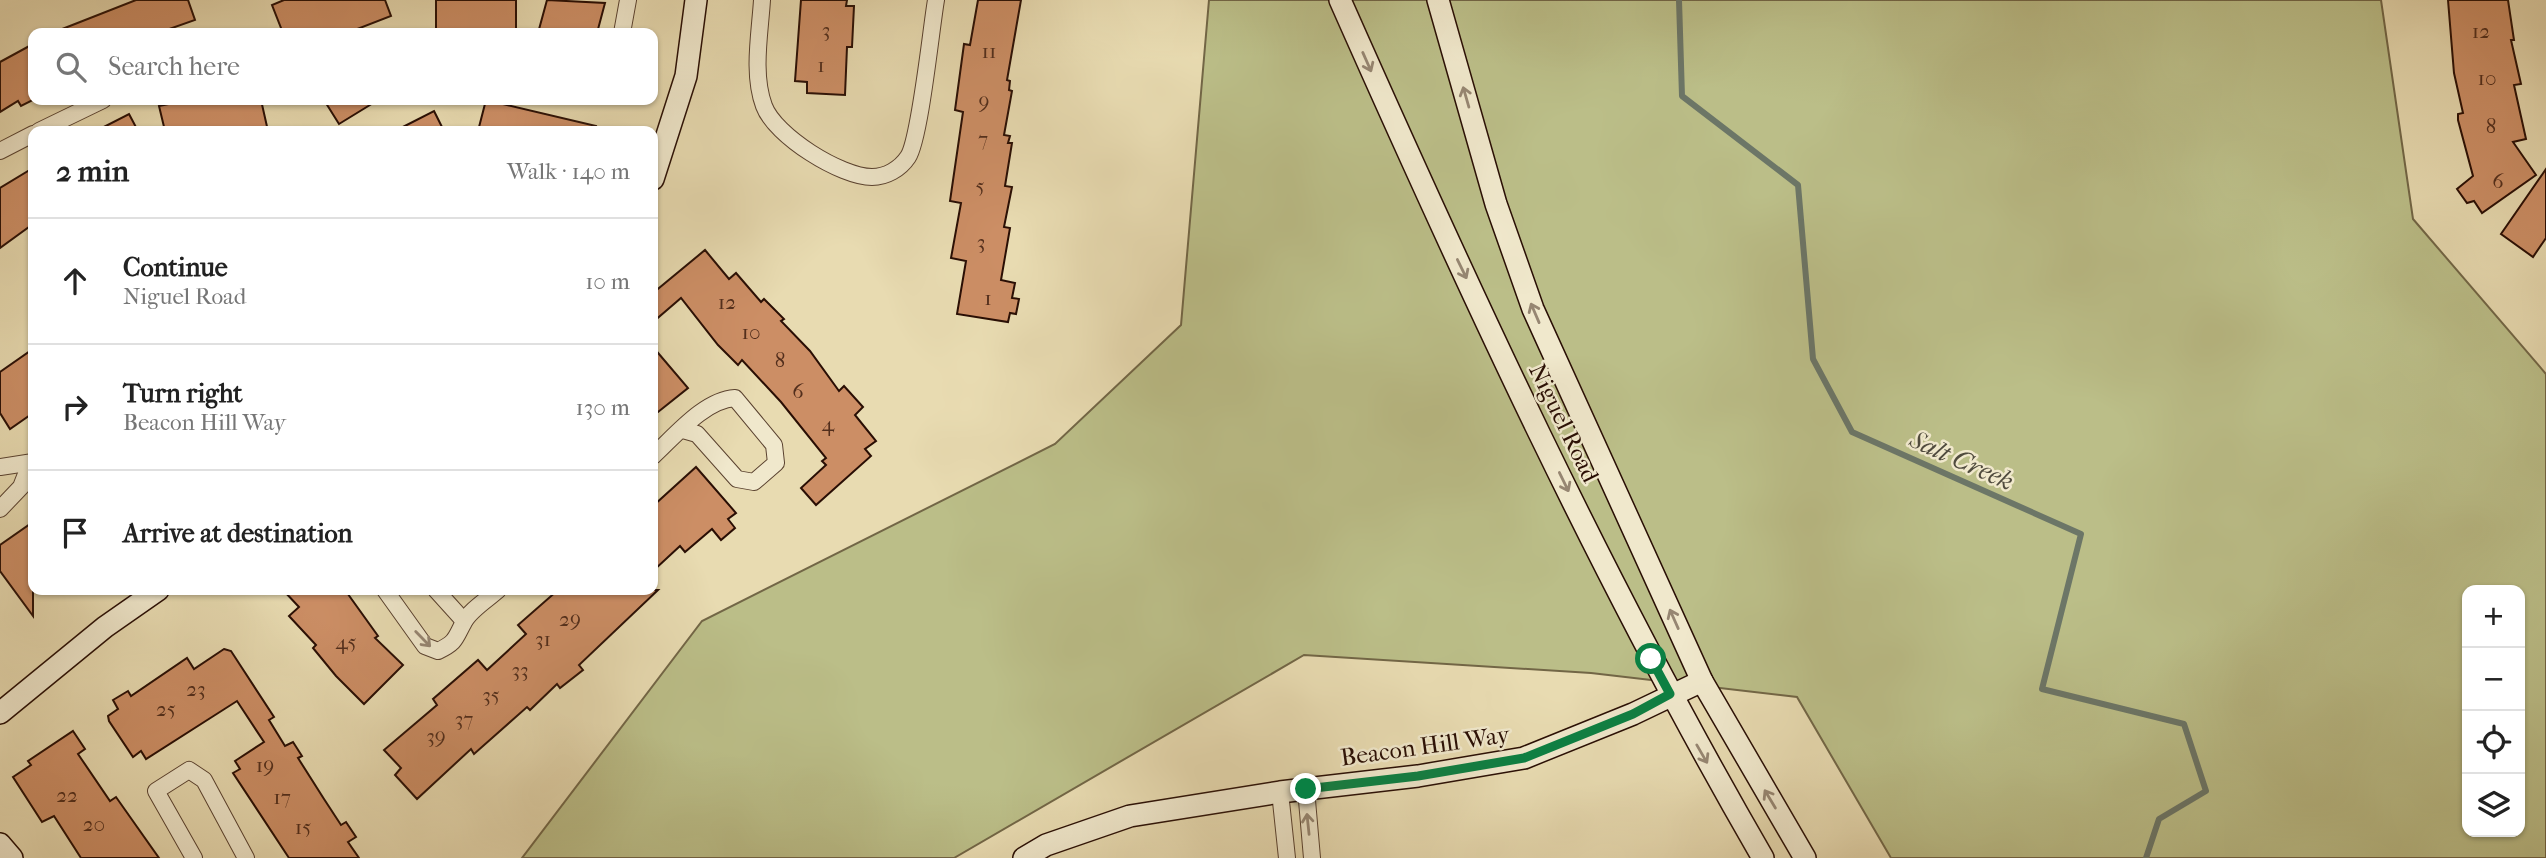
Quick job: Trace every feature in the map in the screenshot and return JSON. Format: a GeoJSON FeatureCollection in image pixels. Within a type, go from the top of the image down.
{"type":"FeatureCollection","features":[{"type":"Feature","properties":{"kind":"main road"},"geometry":{"type":"LineString","coordinates":[[658,163],[686,76],[696,0]]}},
{"type":"Feature","properties":{"kind":"main road","name":"Niguel Road"},"geometry":{"type":"LineString","coordinates":[[1340,0],[1443,232],[1533,421],[1670,694],[1763,858]]}},
{"type":"Feature","properties":{"kind":"main road","name":"Niguel Road"},"geometry":{"type":"LineString","coordinates":[[1438,0],[1496,204],[1533,309],[1702,681],[1805,858]]}},
{"type":"Feature","properties":{"kind":"main road"},"geometry":{"type":"LineString","coordinates":[[0,713],[105,627],[151,595]]}},
{"type":"Feature","properties":{"kind":"main road","name":"Beacon Hill Way"},"geometry":{"type":"LineString","coordinates":[[1024,858],[1049,851],[1130,816],[1280,792],[1418,776],[1524,758],[1633,714],[1702,681]]}},
{"type":"Feature","properties":{"kind":"main road"},"geometry":{"type":"LineString","coordinates":[[0,844],[12,858]]}},
{"type":"Feature","properties":{"kind":"street"},"geometry":{"type":"LineString","coordinates":[[623,28],[628,0]]}},
{"type":"Feature","properties":{"kind":"street"},"geometry":{"type":"LineString","coordinates":[[762,0],[759,86],[768,114],[778,129],[801,147],[861,176],[878,176],[894,171],[907,159],[914,143],[936,0]]}},
{"type":"Feature","properties":{"kind":"street"},"geometry":{"type":"LineString","coordinates":[[48,126],[93,105]]}},
{"type":"Feature","properties":{"kind":"street"},"geometry":{"type":"LineString","coordinates":[[0,151],[28,137]]}},
{"type":"Feature","properties":{"kind":"street"},"geometry":{"type":"LineString","coordinates":[[658,452],[708,408],[724,399],[735,398],[774,445],[776,463],[754,482],[737,479],[697,434],[683,430]]}},
{"type":"Feature","properties":{"kind":"street"},"geometry":{"type":"LineString","coordinates":[[0,467],[28,463]]}},
{"type":"Feature","properties":{"kind":"street"},"geometry":{"type":"LineString","coordinates":[[0,509],[21,487],[28,470]]}},
{"type":"Feature","properties":{"kind":"street"},"geometry":{"type":"LineString","coordinates":[[389,595],[425,646],[438,651],[451,645],[461,634],[464,621],[493,595]]}},
{"type":"Feature","properties":{"kind":"street"},"geometry":{"type":"LineString","coordinates":[[441,595],[464,621]]}},
{"type":"Feature","properties":{"kind":"street"},"geometry":{"type":"LineString","coordinates":[[194,858],[156,791],[188,770],[204,780],[246,858]]}},
{"type":"Feature","properties":{"kind":"street"},"geometry":{"type":"LineString","coordinates":[[1306,789],[1312,858]]}},
{"type":"Feature","properties":{"kind":"street"},"geometry":{"type":"LineString","coordinates":[[1280,792],[1287,858]]}},
{"type":"Feature","properties":{"kind":"green space"},"geometry":{"type":"Polygon","coordinates":[[[1209,0],[2381,0],[2413,219],[2546,374],[2546,858],[1891,858],[1797,697],[1591,673],[1304,655],[954,858],[522,858],[702,621],[1055,444],[1181,325],[1209,0]]]}},
{"type":"Feature","properties":{"kind":"building"},"geometry":{"type":"Polygon","coordinates":[[[136,0],[188,0],[195,20],[172,28],[65,28],[136,0]]]}},
{"type":"Feature","properties":{"kind":"building"},"geometry":{"type":"Polygon","coordinates":[[[284,0],[385,0],[391,16],[360,28],[281,28],[272,5],[284,0]]]}},
{"type":"Feature","properties":{"kind":"building"},"geometry":{"type":"Polygon","coordinates":[[[436,0],[516,0],[516,28],[436,28],[436,0]]]}},
{"type":"Feature","properties":{"kind":"building"},"geometry":{"type":"Polygon","coordinates":[[[547,0],[605,3],[598,28],[539,28],[547,0]]]}},
{"type":"Feature","properties":{"kind":"building"},"geometry":{"type":"Polygon","coordinates":[[[801,0],[847,0],[846,6],[854,6],[852,47],[847,47],[845,95],[807,93],[807,82],[795,81],[801,0]]]}},
{"type":"Feature","properties":{"kind":"building"},"geometry":{"type":"Polygon","coordinates":[[[978,0],[1021,0],[1007,80],[1010,81],[1009,90],[1012,91],[1004,135],[1010,136],[1008,143],[1012,143],[1005,186],[1012,187],[1004,227],[1010,228],[1001,280],[1015,283],[1012,298],[1019,299],[1016,314],[1010,313],[1008,322],[957,314],[966,261],[951,258],[961,203],[950,201],[963,112],[955,110],[964,44],[970,45],[978,0]]]}},
{"type":"Feature","properties":{"kind":"building"},"geometry":{"type":"Polygon","coordinates":[[[2448,0],[2508,0],[2514,40],[2511,40],[2521,84],[2514,85],[2526,139],[2513,142],[2536,175],[2482,213],[2474,201],[2467,203],[2457,189],[2473,176],[2458,120],[2458,114],[2463,113],[2454,73],[2448,0]]]}},
{"type":"Feature","properties":{"kind":"building"},"geometry":{"type":"Polygon","coordinates":[[[28,47],[28,102],[21,106],[18,101],[0,112],[0,62],[28,47]]]}},
{"type":"Feature","properties":{"kind":"building"},"geometry":{"type":"Polygon","coordinates":[[[262,105],[267,126],[164,126],[159,106],[262,105]]]}},
{"type":"Feature","properties":{"kind":"building"},"geometry":{"type":"Polygon","coordinates":[[[327,105],[370,105],[339,124],[327,105]]]}},
{"type":"Feature","properties":{"kind":"building"},"geometry":{"type":"Polygon","coordinates":[[[485,105],[507,105],[596,126],[479,126],[485,105]]]}},
{"type":"Feature","properties":{"kind":"building"},"geometry":{"type":"Polygon","coordinates":[[[434,111],[442,126],[405,126],[434,111]]]}},
{"type":"Feature","properties":{"kind":"building"},"geometry":{"type":"Polygon","coordinates":[[[129,114],[135,126],[106,126],[129,114]]]}},
{"type":"Feature","properties":{"kind":"building"},"geometry":{"type":"Polygon","coordinates":[[[2546,169],[2546,238],[2533,257],[2501,234],[2546,169]]]}},
{"type":"Feature","properties":{"kind":"building"},"geometry":{"type":"Polygon","coordinates":[[[28,171],[28,228],[0,248],[0,188],[28,171]]]}},
{"type":"Feature","properties":{"kind":"building"},"geometry":{"type":"Polygon","coordinates":[[[705,250],[729,279],[736,273],[761,302],[764,299],[784,319],[781,321],[810,351],[839,391],[844,386],[863,407],[855,415],[876,441],[865,449],[871,456],[816,505],[801,488],[826,465],[822,461],[826,458],[781,402],[742,360],[738,365],[718,345],[681,298],[658,318],[658,289],[705,250]]]}},
{"type":"Feature","properties":{"kind":"building"},"geometry":{"type":"Polygon","coordinates":[[[28,352],[28,416],[10,429],[0,413],[0,372],[28,352]]]}},
{"type":"Feature","properties":{"kind":"building"},"geometry":{"type":"Polygon","coordinates":[[[658,353],[688,388],[658,412],[658,353]]]}},
{"type":"Feature","properties":{"kind":"building"},"geometry":{"type":"Polygon","coordinates":[[[696,467],[736,513],[728,519],[735,528],[721,540],[712,529],[685,552],[680,546],[658,566],[658,501],[696,467]]]}},
{"type":"Feature","properties":{"kind":"building"},"geometry":{"type":"Polygon","coordinates":[[[28,525],[28,595],[33,595],[33,616],[0,571],[0,545],[28,525]]]}},
{"type":"Feature","properties":{"kind":"building"},"geometry":{"type":"Polygon","coordinates":[[[288,595],[349,595],[378,636],[375,638],[403,665],[364,704],[336,676],[313,648],[316,645],[289,616],[299,607],[288,595]]]}},
{"type":"Feature","properties":{"kind":"building"},"geometry":{"type":"Polygon","coordinates":[[[552,595],[653,595],[579,665],[583,670],[560,688],[557,684],[530,710],[527,707],[474,754],[471,749],[417,799],[395,775],[401,768],[384,750],[437,705],[433,699],[478,660],[487,670],[526,634],[518,625],[552,595]]]}},
{"type":"Feature","properties":{"kind":"building"},"geometry":{"type":"Polygon","coordinates":[[[224,649],[231,651],[274,717],[269,720],[285,746],[293,742],[302,756],[298,758],[341,825],[346,822],[356,837],[348,842],[359,858],[289,858],[233,773],[240,769],[235,761],[264,742],[237,701],[146,759],[141,751],[133,757],[109,721],[108,716],[118,709],[113,700],[128,691],[131,696],[187,658],[194,669],[224,649]]]}},
{"type":"Feature","properties":{"kind":"building"},"geometry":{"type":"Polygon","coordinates":[[[73,731],[85,749],[78,754],[110,801],[116,797],[159,858],[81,858],[54,816],[42,822],[13,777],[31,765],[28,761],[73,731]]]}},
{"type":"Feature","properties":{"kind":"waterway","name":"Salt Creek"},"geometry":{"type":"LineString","coordinates":[[1679,0],[1682,96],[1798,185],[1813,359],[1852,432],[2081,534],[2042,689],[2184,724],[2206,791],[2159,819],[2146,858]]}},
{"type":"Feature","properties":{"kind":"route"},"geometry":{"type":"LineString","coordinates":[[1306,789],[1418,776],[1524,758],[1633,714],[1670,694],[1651,659]]}}]}
